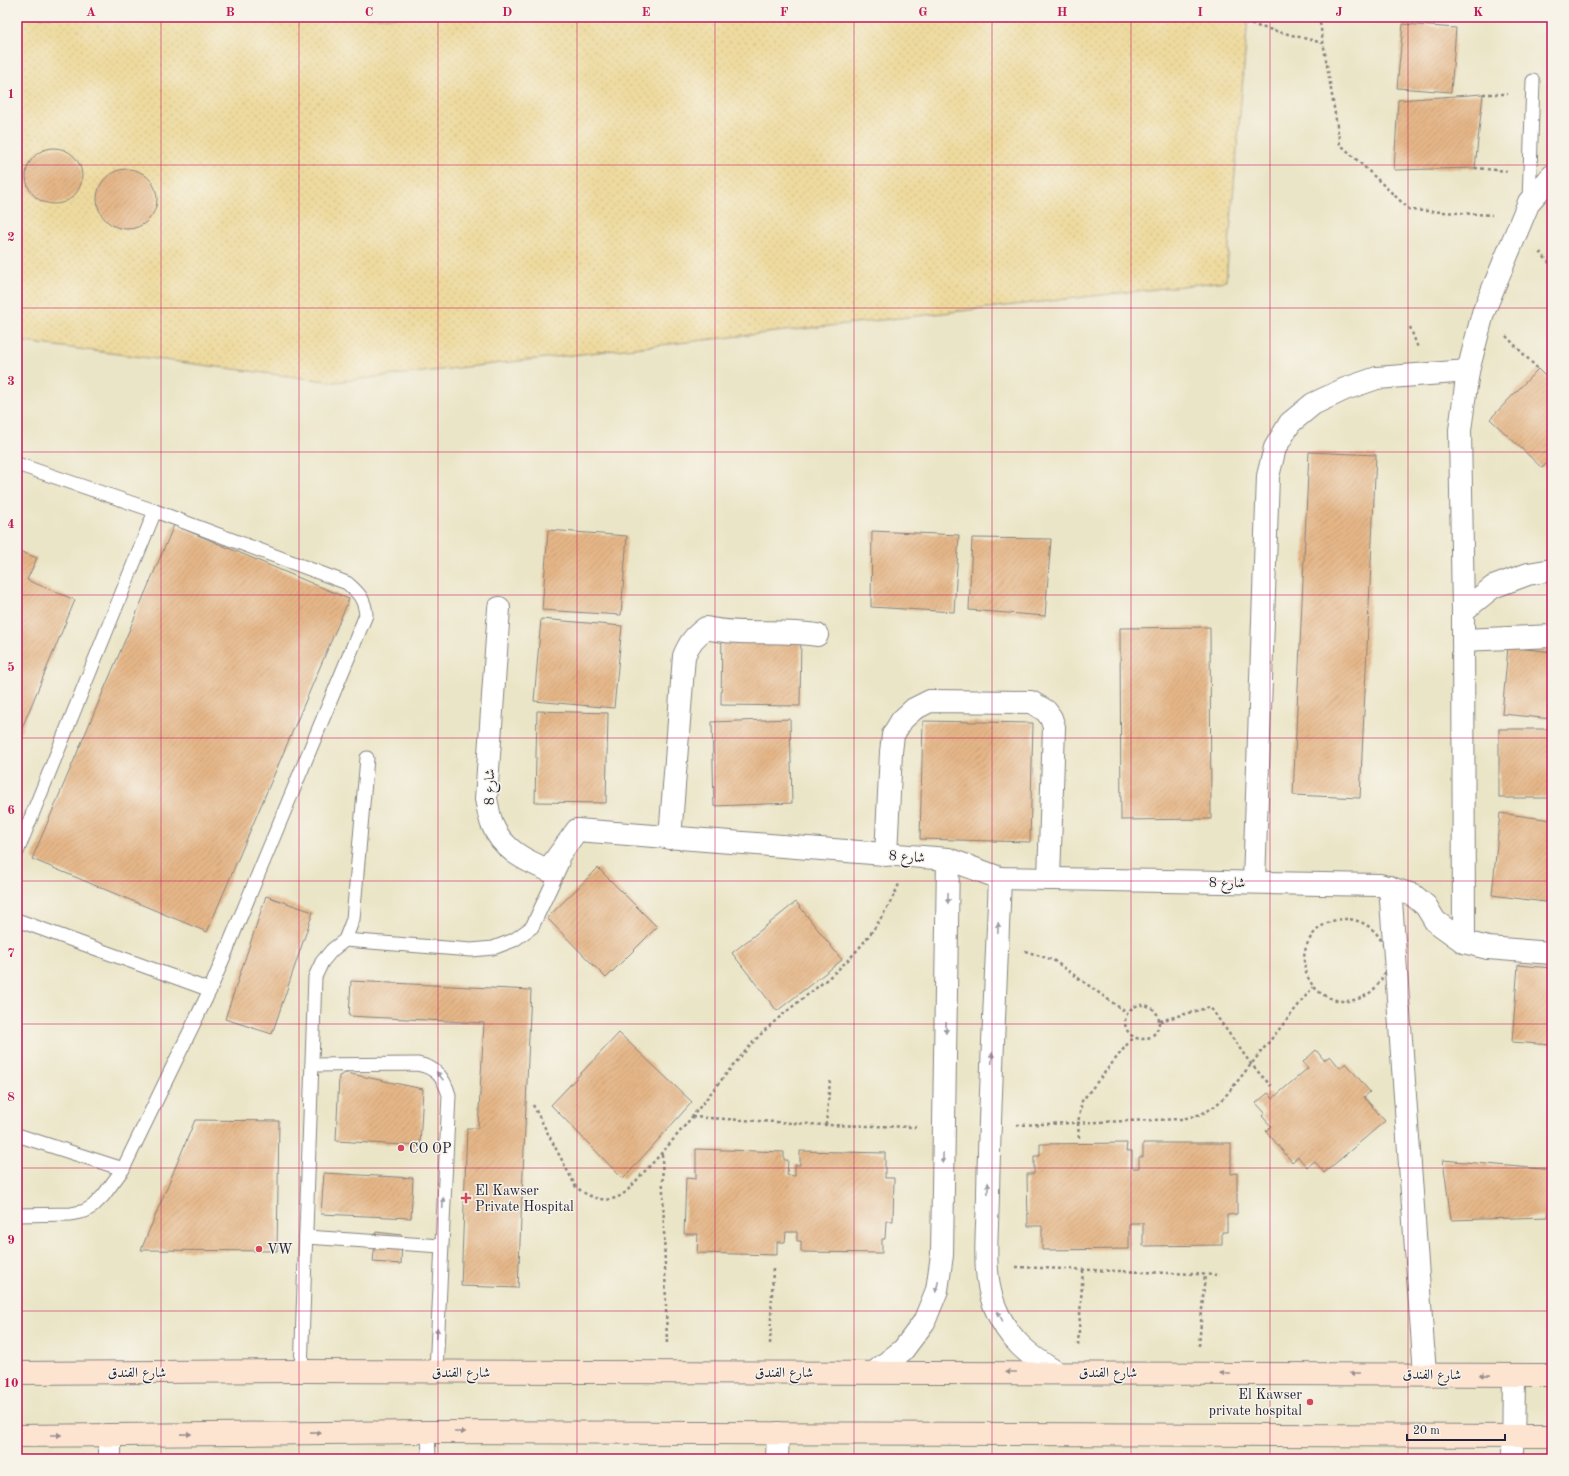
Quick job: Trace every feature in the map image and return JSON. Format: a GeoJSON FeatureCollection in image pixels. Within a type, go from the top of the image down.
{"type":"FeatureCollection","features":[{"type":"Feature","properties":{"kind":"street"},"geometry":{"type":"LineString","coordinates":[[1464,942],[1463,612],[1460,430],[1468,371],[1483,313],[1526,210],[1552,176]]}},
{"type":"Feature","properties":{"kind":"street"},"geometry":{"type":"LineString","coordinates":[[1254,882],[1268,476],[1275,448],[1290,423],[1314,404],[1345,389],[1377,378],[1468,371]]}},
{"type":"Feature","properties":{"kind":"street"},"geometry":{"type":"LineString","coordinates":[[1463,612],[1493,587],[1528,574],[1552,570]]}},
{"type":"Feature","properties":{"kind":"street","name":"شارع 8"},"geometry":{"type":"LineString","coordinates":[[499,608],[486,799],[492,824],[505,845],[524,860],[548,870],[578,830],[948,859],[1000,878],[1380,885],[1413,895],[1426,906],[1435,921],[1464,942],[1488,948],[1552,953]]}},
{"type":"Feature","properties":{"kind":"street"},"geometry":{"type":"LineString","coordinates":[[670,838],[684,656],[688,644],[696,635],[706,628],[722,632],[801,632],[817,635]]}},
{"type":"Feature","properties":{"kind":"street"},"geometry":{"type":"LineString","coordinates":[[1463,640],[1552,636]]}},
{"type":"Feature","properties":{"kind":"street"},"geometry":{"type":"LineString","coordinates":[[886,855],[891,752],[894,736],[902,720],[914,709],[930,701],[1031,702],[1046,711],[1054,727],[1049,879]]}},
{"type":"Feature","properties":{"kind":"street"},"geometry":{"type":"LineString","coordinates":[[875,1372],[903,1350],[924,1322],[937,1290],[942,1255],[948,859]]}},
{"type":"Feature","properties":{"kind":"street"},"geometry":{"type":"LineString","coordinates":[[1000,878],[989,1126],[987,1277],[995,1307],[1009,1334],[1030,1356],[1056,1372]]}},
{"type":"Feature","properties":{"kind":"street"},"geometry":{"type":"LineString","coordinates":[[1390,887],[1425,1374]]}},
{"type":"Feature","properties":{"kind":"street","name":"شارع الفندق"},"geometry":{"type":"LineString","coordinates":[[17,1373],[302,1371],[1077,1372],[1552,1375]]}},
{"type":"Feature","properties":{"kind":"street"},"geometry":{"type":"LineString","coordinates":[[1513,1459],[1514,1375]]}},
{"type":"Feature","properties":{"kind":"street"},"geometry":{"type":"LineString","coordinates":[[17,1436],[428,1432],[1552,1436]]}},
{"type":"Feature","properties":{"kind":"street"},"geometry":{"type":"LineString","coordinates":[[777,1459],[778,1433]]}},
{"type":"Feature","properties":{"kind":"street"},"geometry":{"type":"LineString","coordinates":[[110,1435],[110,1459]]}},
{"type":"Feature","properties":{"kind":"lane"},"geometry":{"type":"LineString","coordinates":[[1526,210],[1530,173],[1533,81]]}},
{"type":"Feature","properties":{"kind":"lane"},"geometry":{"type":"LineString","coordinates":[[17,464],[156,511],[348,584],[360,594],[365,606],[366,615],[210,990],[123,1169],[103,1196],[93,1206],[85,1211],[71,1214],[17,1215]]}},
{"type":"Feature","properties":{"kind":"lane"},"geometry":{"type":"LineString","coordinates":[[17,852],[156,511]]}},
{"type":"Feature","properties":{"kind":"lane"},"geometry":{"type":"LineString","coordinates":[[302,1371],[315,977],[322,962],[332,950],[345,940],[353,920],[368,758]]}},
{"type":"Feature","properties":{"kind":"lane"},"geometry":{"type":"LineString","coordinates":[[345,940],[471,950],[493,948],[514,940],[532,927],[578,830]]}},
{"type":"Feature","properties":{"kind":"lane"},"geometry":{"type":"LineString","coordinates":[[17,920],[210,990]]}},
{"type":"Feature","properties":{"kind":"lane"},"geometry":{"type":"LineString","coordinates":[[312,1065],[417,1064],[427,1066],[442,1078],[449,1096],[436,1372]]}},
{"type":"Feature","properties":{"kind":"lane"},"geometry":{"type":"LineString","coordinates":[[17,1135],[123,1169]]}},
{"type":"Feature","properties":{"kind":"lane"},"geometry":{"type":"LineString","coordinates":[[306,1237],[441,1246]]}},
{"type":"Feature","properties":{"kind":"lane"},"geometry":{"type":"LineString","coordinates":[[428,1432],[429,1459]]}},
{"type":"Feature","properties":{"kind":"path"},"geometry":{"type":"LineString","coordinates":[[1222,17],[1323,43]]}},
{"type":"Feature","properties":{"kind":"path"},"geometry":{"type":"LineString","coordinates":[[1319,17],[1340,144],[1410,210],[1526,210]]}},
{"type":"Feature","properties":{"kind":"path"},"geometry":{"type":"LineString","coordinates":[[1475,168],[1530,173]]}},
{"type":"Feature","properties":{"kind":"path"},"geometry":{"type":"LineString","coordinates":[[1483,313],[1538,369]]}},
{"type":"Feature","properties":{"kind":"path"},"geometry":{"type":"LineString","coordinates":[[533,1105],[576,1187],[585,1195],[597,1199],[609,1199],[620,1195],[662,1153],[750,1046],[771,1024],[846,962],[860,946],[888,909],[912,857]]}},
{"type":"Feature","properties":{"kind":"path"},"geometry":{"type":"LineString","coordinates":[[1336,919],[1351,919],[1365,923],[1376,932],[1384,944],[1387,958],[1384,973],[1378,985],[1366,995],[1353,1000],[1338,1001],[1325,996],[1313,987],[1306,975],[1303,961],[1305,946],[1312,934],[1323,924],[1336,919]]}},
{"type":"Feature","properties":{"kind":"path"},"geometry":{"type":"LineString","coordinates":[[998,943],[1053,960],[1127,1013]]}},
{"type":"Feature","properties":{"kind":"path"},"geometry":{"type":"LineString","coordinates":[[989,1126],[1181,1119],[1200,1116],[1216,1106],[1313,987]]}},
{"type":"Feature","properties":{"kind":"path"},"geometry":{"type":"LineString","coordinates":[[1142,1004],[1151,1006],[1158,1013],[1160,1021],[1158,1030],[1152,1037],[1143,1039],[1134,1037],[1127,1031],[1124,1022],[1127,1013],[1133,1007],[1142,1004]]}},
{"type":"Feature","properties":{"kind":"path"},"geometry":{"type":"LineString","coordinates":[[1160,1021],[1210,1007],[1251,1064],[1271,1086]]}},
{"type":"Feature","properties":{"kind":"path"},"geometry":{"type":"LineString","coordinates":[[1079,1138],[1078,1123],[1082,1100],[1134,1037]]}},
{"type":"Feature","properties":{"kind":"path"},"geometry":{"type":"LineString","coordinates":[[826,1126],[830,1081]]}},
{"type":"Feature","properties":{"kind":"path"},"geometry":{"type":"LineString","coordinates":[[691,1117],[826,1126],[944,1127]]}},
{"type":"Feature","properties":{"kind":"path"},"geometry":{"type":"LineString","coordinates":[[662,1153],[668,1372]]}},
{"type":"Feature","properties":{"kind":"path"},"geometry":{"type":"LineString","coordinates":[[987,1266],[1220,1275]]}},
{"type":"Feature","properties":{"kind":"path"},"geometry":{"type":"LineString","coordinates":[[769,1372],[774,1268]]}},
{"type":"Feature","properties":{"kind":"path"},"geometry":{"type":"LineString","coordinates":[[1077,1372],[1082,1270]]}},
{"type":"Feature","properties":{"kind":"path"},"geometry":{"type":"LineString","coordinates":[[1197,1373],[1205,1274]]}},
{"type":"Feature","properties":{"kind":"sand"},"geometry":{"type":"Polygon","coordinates":[[[17,17],[1248,17],[1226,281],[334,382],[17,341],[17,17]]]}},
{"type":"Feature","properties":{"kind":"building"},"geometry":{"type":"Polygon","coordinates":[[[1403,24],[1456,28],[1451,92],[1397,88],[1403,24]]]}},
{"type":"Feature","properties":{"kind":"building"},"geometry":{"type":"Polygon","coordinates":[[[1483,94],[1475,168],[1394,170],[1398,100],[1483,94]]]}},
{"type":"Feature","properties":{"kind":"building"},"geometry":{"type":"Polygon","coordinates":[[[48,148],[60,148],[70,152],[78,160],[82,170],[82,182],[78,192],[70,200],[60,204],[48,204],[38,200],[30,192],[26,182],[26,170],[30,160],[38,152],[48,148]]]}},
{"type":"Feature","properties":{"kind":"building"},"geometry":{"type":"Polygon","coordinates":[[[127,169],[144,174],[152,182],[157,199],[152,216],[144,224],[127,229],[110,224],[102,216],[97,199],[102,182],[110,174],[127,169]]]}},
{"type":"Feature","properties":{"kind":"building"},"geometry":{"type":"Polygon","coordinates":[[[1538,369],[1552,383],[1552,458],[1542,468],[1490,419],[1538,369]]]}},
{"type":"Feature","properties":{"kind":"building"},"geometry":{"type":"Polygon","coordinates":[[[1309,452],[1376,455],[1360,798],[1293,795],[1309,452]]]}},
{"type":"Feature","properties":{"kind":"building"},"geometry":{"type":"Polygon","coordinates":[[[174,525],[349,599],[207,932],[32,859],[174,525]]]}},
{"type":"Feature","properties":{"kind":"building"},"geometry":{"type":"Polygon","coordinates":[[[548,530],[627,536],[621,615],[542,610],[548,530]]]}},
{"type":"Feature","properties":{"kind":"building"},"geometry":{"type":"Polygon","coordinates":[[[872,531],[959,535],[954,612],[871,607],[872,531]]]}},
{"type":"Feature","properties":{"kind":"building"},"geometry":{"type":"Polygon","coordinates":[[[972,538],[1051,539],[1045,616],[969,610],[972,538]]]}},
{"type":"Feature","properties":{"kind":"building"},"geometry":{"type":"Polygon","coordinates":[[[17,550],[37,558],[27,580],[75,600],[17,740],[17,550]]]}},
{"type":"Feature","properties":{"kind":"building"},"geometry":{"type":"Polygon","coordinates":[[[541,619],[622,626],[614,708],[534,701],[541,619]]]}},
{"type":"Feature","properties":{"kind":"building"},"geometry":{"type":"Polygon","coordinates":[[[1210,627],[1211,819],[1121,820],[1120,628],[1210,627]]]}},
{"type":"Feature","properties":{"kind":"building"},"geometry":{"type":"Polygon","coordinates":[[[722,632],[801,632],[800,706],[721,705],[722,632]]]}},
{"type":"Feature","properties":{"kind":"building"},"geometry":{"type":"Polygon","coordinates":[[[1508,647],[1552,652],[1552,719],[1502,714],[1508,647]]]}},
{"type":"Feature","properties":{"kind":"building"},"geometry":{"type":"Polygon","coordinates":[[[537,711],[608,713],[606,803],[535,802],[537,711]]]}},
{"type":"Feature","properties":{"kind":"building"},"geometry":{"type":"Polygon","coordinates":[[[790,719],[792,803],[714,806],[712,722],[790,719]]]}},
{"type":"Feature","properties":{"kind":"building"},"geometry":{"type":"Polygon","coordinates":[[[923,721],[1033,723],[1030,842],[920,839],[923,721]]]}},
{"type":"Feature","properties":{"kind":"building"},"geometry":{"type":"Polygon","coordinates":[[[1499,729],[1552,729],[1552,798],[1499,798],[1499,729]]]}},
{"type":"Feature","properties":{"kind":"building"},"geometry":{"type":"Polygon","coordinates":[[[1500,813],[1552,820],[1552,903],[1492,895],[1500,813]]]}},
{"type":"Feature","properties":{"kind":"building"},"geometry":{"type":"Polygon","coordinates":[[[598,868],[657,927],[606,978],[547,918],[598,868]]]}},
{"type":"Feature","properties":{"kind":"building"},"geometry":{"type":"Polygon","coordinates":[[[266,896],[313,912],[272,1034],[225,1019],[266,896]]]}},
{"type":"Feature","properties":{"kind":"building"},"geometry":{"type":"Polygon","coordinates":[[[796,902],[842,960],[777,1011],[732,953],[796,902]]]}},
{"type":"Feature","properties":{"kind":"building"},"geometry":{"type":"Polygon","coordinates":[[[1518,965],[1552,968],[1552,1045],[1512,1042],[1518,965]]]}},
{"type":"Feature","properties":{"kind":"building"},"geometry":{"type":"Polygon","coordinates":[[[351,981],[531,990],[518,1288],[461,1286],[467,1128],[478,1128],[484,1023],[349,1016],[351,981]]]}},
{"type":"Feature","properties":{"kind":"building"},"geometry":{"type":"Polygon","coordinates":[[[619,1033],[692,1102],[623,1179],[551,1105],[619,1033]]]}},
{"type":"Feature","properties":{"kind":"building"},"geometry":{"type":"Polygon","coordinates":[[[1316,1050],[1324,1060],[1330,1056],[1340,1068],[1346,1063],[1370,1092],[1364,1097],[1385,1121],[1324,1173],[1315,1161],[1307,1167],[1298,1157],[1292,1162],[1266,1131],[1271,1126],[1262,1116],[1265,1113],[1256,1103],[1268,1093],[1273,1098],[1308,1068],[1303,1062],[1316,1050]]]}},
{"type":"Feature","properties":{"kind":"building"},"geometry":{"type":"Polygon","coordinates":[[[346,1073],[423,1089],[420,1146],[336,1141],[339,1076],[346,1073]]]}},
{"type":"Feature","properties":{"kind":"building"},"geometry":{"type":"Polygon","coordinates":[[[195,1120],[279,1121],[277,1251],[141,1250],[195,1120]]]}},
{"type":"Feature","properties":{"kind":"building"},"geometry":{"type":"Polygon","coordinates":[[[1127,1143],[1126,1151],[1132,1151],[1132,1168],[1139,1168],[1139,1157],[1143,1157],[1143,1143],[1231,1143],[1231,1174],[1237,1173],[1237,1214],[1227,1215],[1227,1232],[1222,1232],[1222,1245],[1143,1246],[1143,1223],[1129,1223],[1129,1249],[1042,1250],[1042,1226],[1028,1226],[1027,1174],[1034,1174],[1034,1156],[1040,1156],[1040,1144],[1127,1143]]]}},
{"type":"Feature","properties":{"kind":"building"},"geometry":{"type":"Polygon","coordinates":[[[696,1149],[784,1152],[784,1160],[788,1160],[787,1175],[795,1176],[795,1165],[800,1165],[800,1151],[885,1153],[885,1178],[894,1178],[893,1221],[886,1221],[885,1239],[882,1239],[882,1253],[801,1252],[801,1241],[797,1241],[797,1232],[786,1232],[785,1242],[777,1242],[777,1255],[697,1253],[698,1234],[684,1234],[686,1178],[696,1179],[696,1149]]]}},
{"type":"Feature","properties":{"kind":"building"},"geometry":{"type":"Polygon","coordinates":[[[1443,1160],[1552,1170],[1548,1217],[1451,1220],[1443,1160]]]}},
{"type":"Feature","properties":{"kind":"building"},"geometry":{"type":"Polygon","coordinates":[[[324,1173],[413,1178],[411,1218],[321,1214],[324,1173]]]}},
{"type":"Feature","properties":{"kind":"building"},"geometry":{"type":"Polygon","coordinates":[[[376,1232],[402,1235],[401,1264],[373,1262],[376,1232]]]}},
{"type":"Feature","properties":{"kind":"place","name":"CO OP"},"geometry":{"type":"Point","coordinates":[401,1148]}},
{"type":"Feature","properties":{"kind":"place","name":"El Kawser Private Hospital"},"geometry":{"type":"Point","coordinates":[466,1198]}},
{"type":"Feature","properties":{"kind":"place","name":"VW"},"geometry":{"type":"Point","coordinates":[259,1249]}},
{"type":"Feature","properties":{"kind":"place","name":"El Kawser private hospital"},"geometry":{"type":"Point","coordinates":[1310,1402]}}]}
